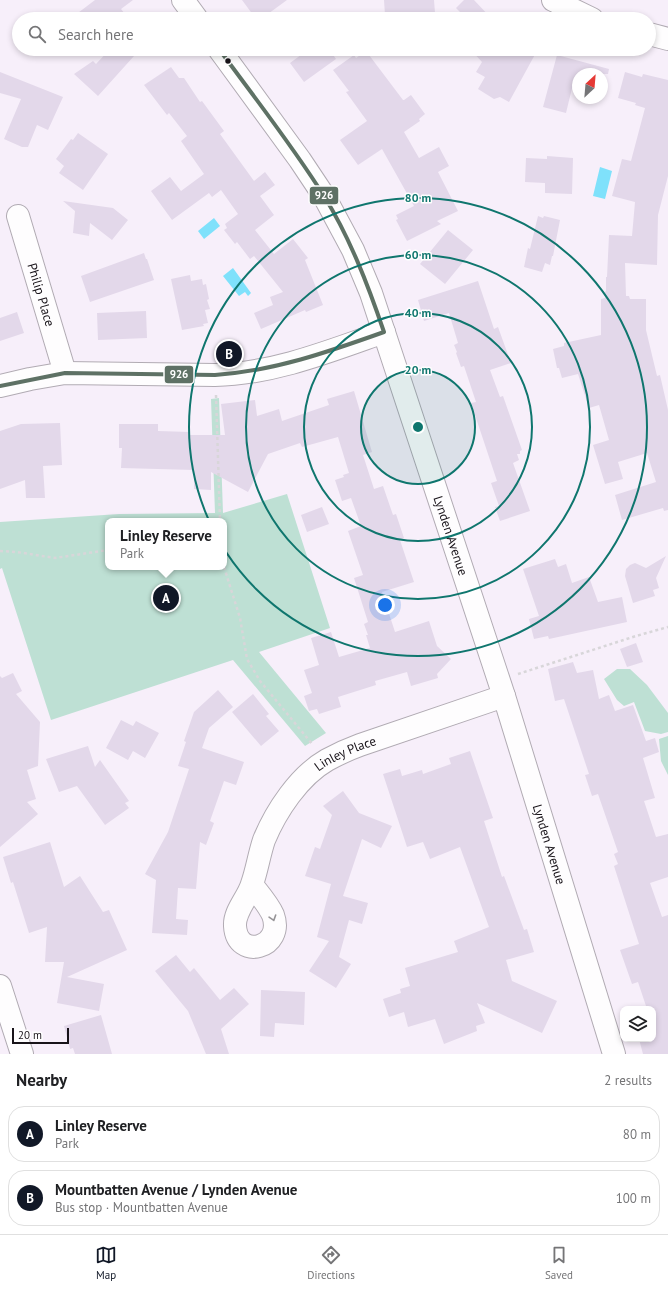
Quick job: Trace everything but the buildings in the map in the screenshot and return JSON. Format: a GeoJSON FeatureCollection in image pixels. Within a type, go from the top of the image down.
{"type":"FeatureCollection","features":[{"type":"Feature","properties":{"kind":"street"},"geometry":{"type":"LineString","coordinates":[[183,0],[192,12]]}},
{"type":"Feature","properties":{"kind":"street"},"geometry":{"type":"LineString","coordinates":[[553,0],[578,12]]}},
{"type":"Feature","properties":{"kind":"street"},"geometry":{"type":"LineString","coordinates":[[656,36],[668,40]]}},
{"type":"Feature","properties":{"kind":"street","name":"Lynden Avenue"},"geometry":{"type":"LineString","coordinates":[[224,56],[300,160],[324,196],[353,250],[371,294],[508,686],[614,1054]]}},
{"type":"Feature","properties":{"kind":"street","name":"Philip Place"},"geometry":{"type":"LineString","coordinates":[[18,216],[65,373]]}},
{"type":"Feature","properties":{"kind":"street"},"geometry":{"type":"LineString","coordinates":[[0,386],[65,373],[238,374],[286,365],[384,332]]}},
{"type":"Feature","properties":{"kind":"street","name":"Linley Place"},"geometry":{"type":"LineString","coordinates":[[252,885],[265,840],[280,809],[300,784],[326,761],[360,745],[508,686]]}},
{"type":"Feature","properties":{"kind":"street"},"geometry":{"type":"LineString","coordinates":[[0,986],[4,1010],[22,1054]]}},
{"type":"Feature","properties":{"kind":"path"},"geometry":{"type":"LineString","coordinates":[[215,388],[220,518]]}},
{"type":"Feature","properties":{"kind":"path"},"geometry":{"type":"LineString","coordinates":[[0,551],[55,558],[105,550]]}},
{"type":"Feature","properties":{"kind":"path"},"geometry":{"type":"LineString","coordinates":[[225,570],[240,618],[247,659],[260,681],[317,750]]}},
{"type":"Feature","properties":{"kind":"path"},"geometry":{"type":"LineString","coordinates":[[508,686],[628,638],[668,627]]}},
{"type":"Feature","properties":{"kind":"green space"},"geometry":{"type":"Polygon","coordinates":[[[219,398],[223,513],[287,494],[330,628],[259,652],[326,733],[305,746],[233,660],[51,720],[2,568],[0,569],[0,522],[119,514],[215,513],[211,399],[219,398]]]}},
{"type":"Feature","properties":{"kind":"green space"},"geometry":{"type":"Polygon","coordinates":[[[617,669],[630,669],[647,685],[668,713],[668,732],[661,734],[645,731],[634,702],[624,706],[617,700],[604,679],[617,669]]]}},
{"type":"Feature","properties":{"kind":"green space"},"geometry":{"type":"Polygon","coordinates":[[[668,736],[668,775],[661,761],[659,739],[668,736]]]}},
{"type":"Feature","properties":{"kind":"water"},"geometry":{"type":"Polygon","coordinates":[[[600,167],[612,171],[605,199],[593,196],[600,167]]]}},
{"type":"Feature","properties":{"kind":"water"},"geometry":{"type":"Polygon","coordinates":[[[214,218],[220,226],[204,239],[198,231],[214,218]]]}},
{"type":"Feature","properties":{"kind":"water"},"geometry":{"type":"Polygon","coordinates":[[[233,268],[251,293],[248,296],[245,292],[239,296],[223,276],[233,268]]]}},
{"type":"Feature","properties":{"kind":"transit line","name":"926"},"geometry":{"type":"LineString","coordinates":[[0,386],[65,373],[215,375],[237,373],[301,360],[384,332],[358,262],[342,228],[324,196],[273,121],[224,56]]}},
{"type":"Feature","properties":{"kind":"place","name":"Mountbatten Avenue / Lynden Avenue"},"geometry":{"type":"Point","coordinates":[229,354]}},
{"type":"Feature","properties":{"kind":"place","name":"Linley Reserve"},"geometry":{"type":"Point","coordinates":[166,598]}}]}
